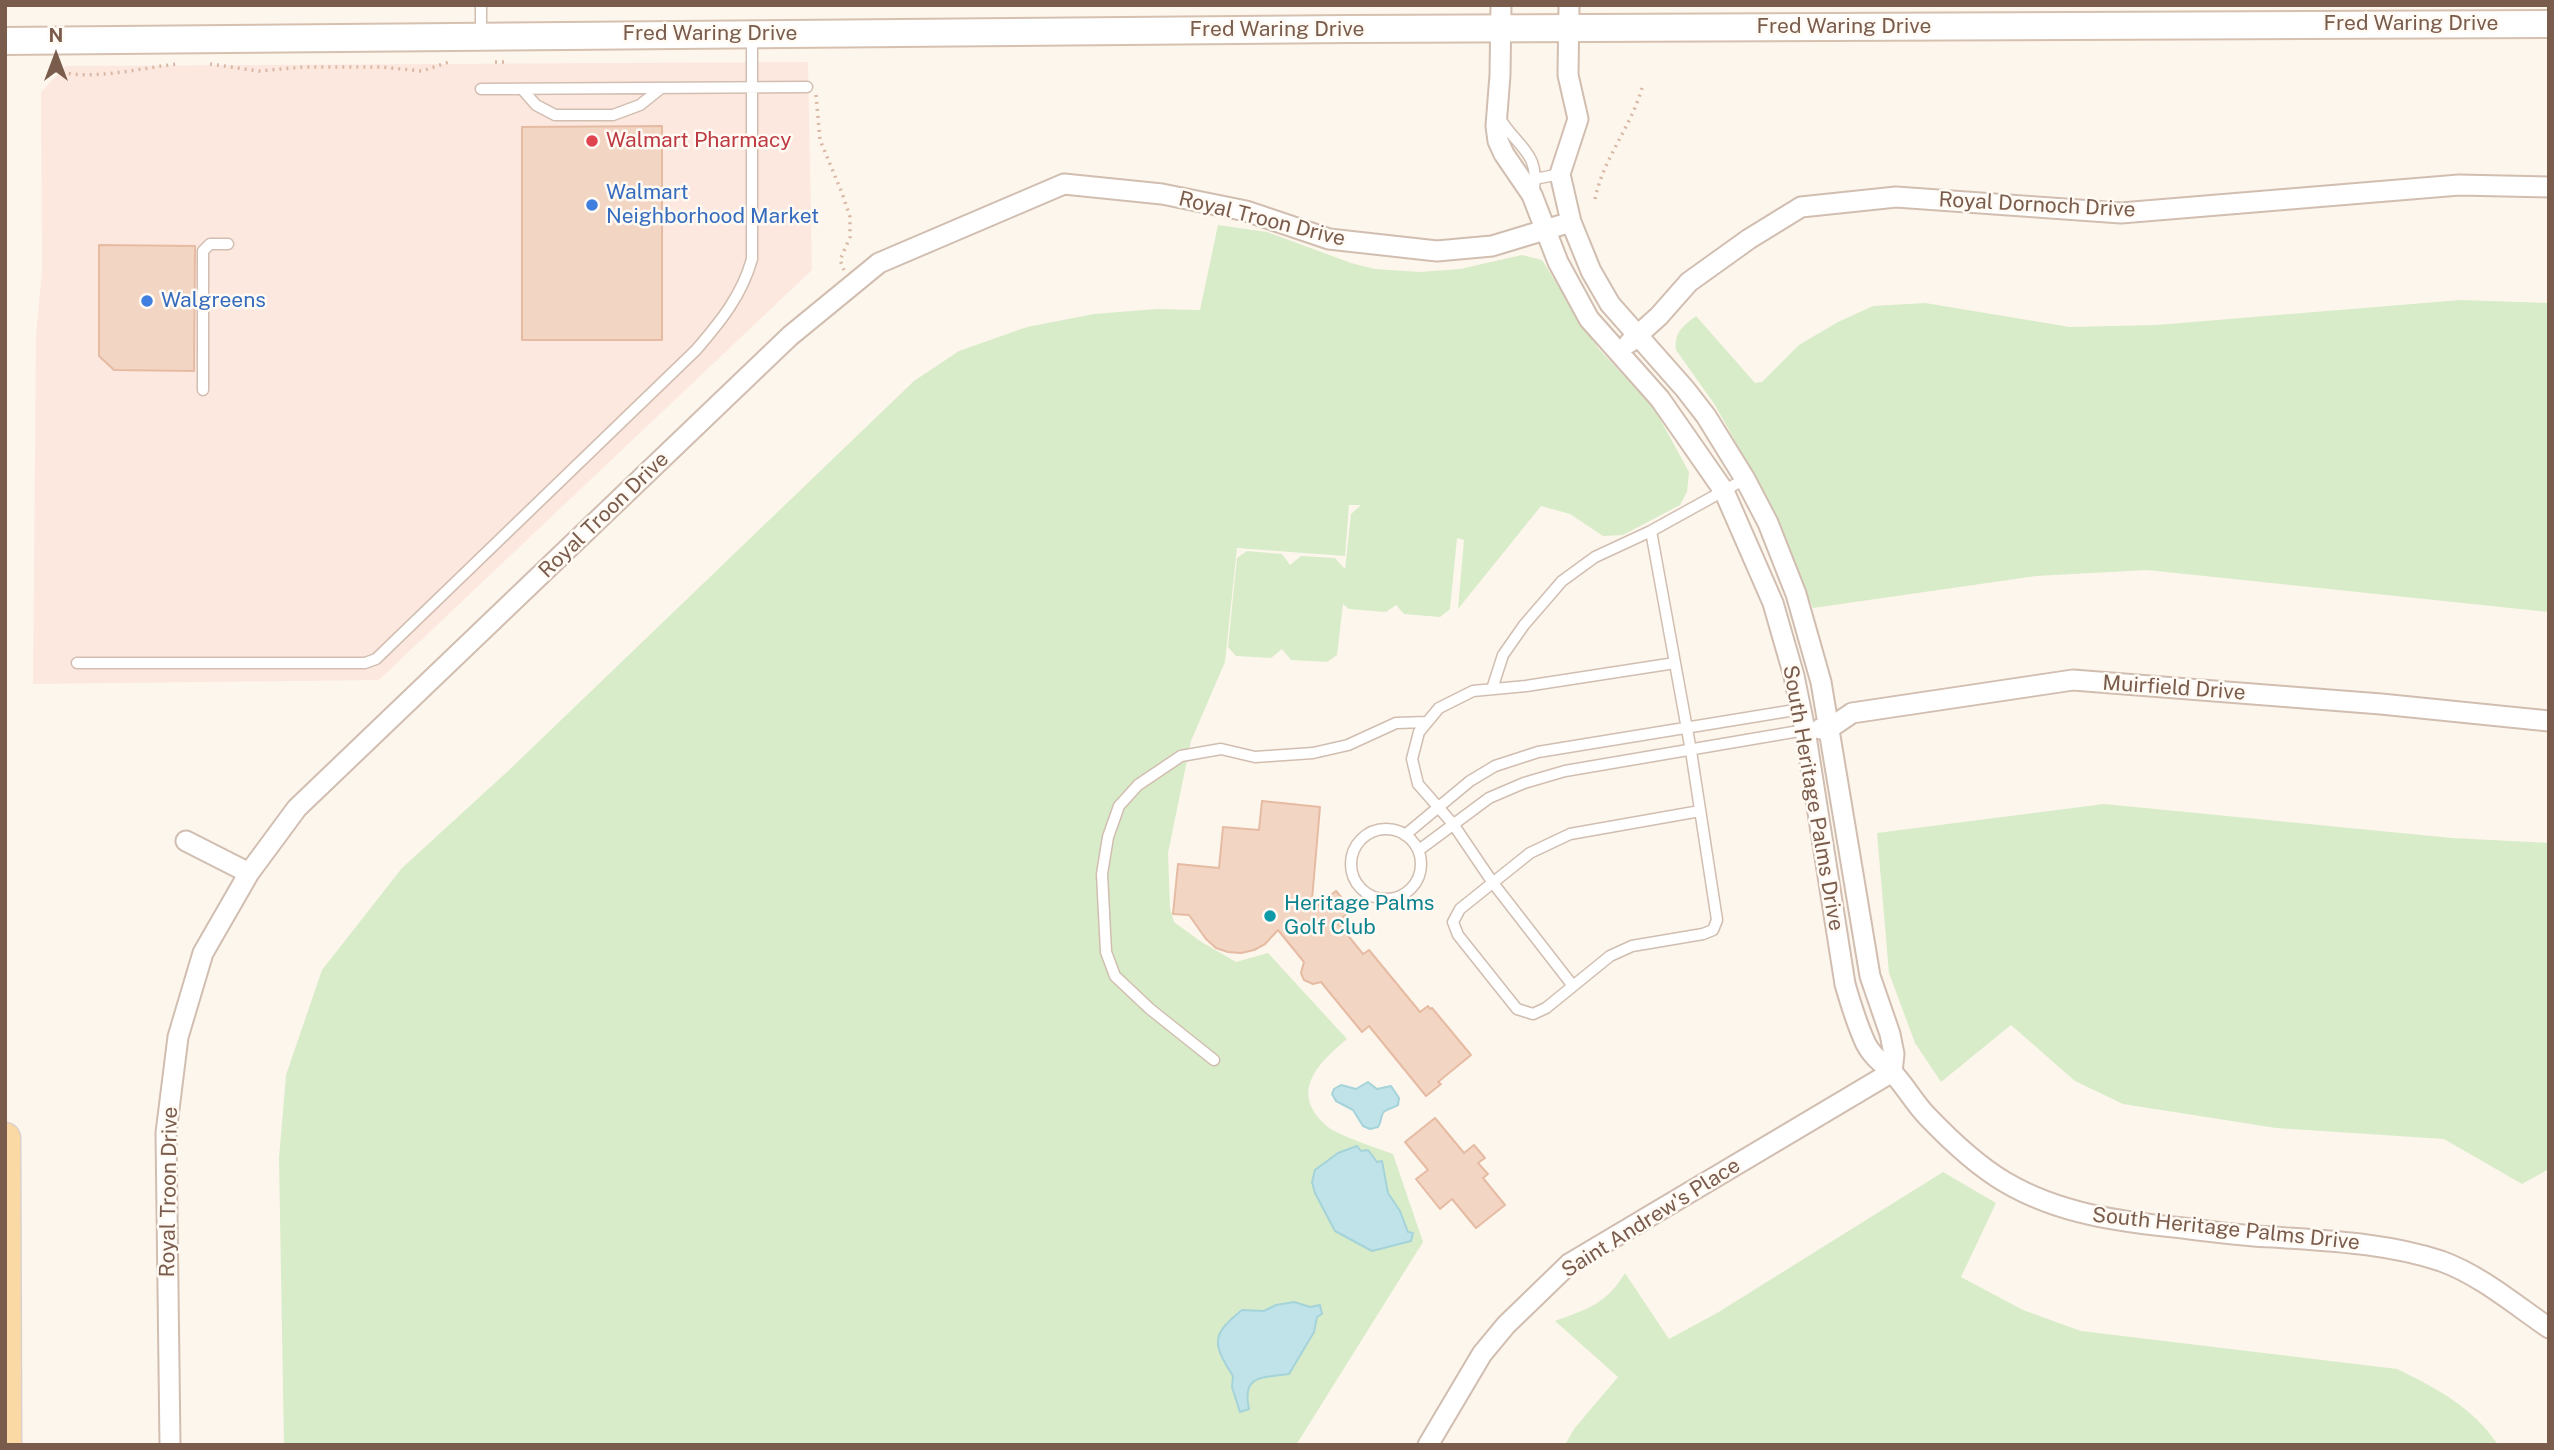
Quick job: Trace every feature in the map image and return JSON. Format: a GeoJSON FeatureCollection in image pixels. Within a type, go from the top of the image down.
{"type":"FeatureCollection","features":[{"type":"Feature","properties":{"kind":"main road","name":"Fred Waring Drive"},"geometry":{"type":"LineString","coordinates":[[5,41],[752,34],[1501,17],[2549,24]]}},
{"type":"Feature","properties":{"kind":"main road"},"geometry":{"type":"LineString","coordinates":[[5,1138],[6,1445]]}},
{"type":"Feature","properties":{"kind":"street","name":"South Heritage Palms Drive"},"geometry":{"type":"LineString","coordinates":[[1501,17],[1498,141],[1530,185],[1544,230],[1576,299],[1589,320],[1660,399],[1724,491],[1773,603],[1805,730],[1845,984],[1867,1046],[1878,1061],[1892,1072],[1920,1108],[1977,1163],[2004,1182],[2040,1200],[2075,1212],[2134,1223],[2258,1237],[2339,1241],[2394,1249],[2466,1271],[2549,1328]]}},
{"type":"Feature","properties":{"kind":"street"},"geometry":{"type":"LineString","coordinates":[[1560,174],[1578,119],[1568,75],[1568,17]]}},
{"type":"Feature","properties":{"kind":"street","name":"South Heritage Palms Drive"},"geometry":{"type":"LineString","coordinates":[[1560,174],[1571,222],[1600,288],[1610,304],[1663,362],[1706,416],[1745,479],[1768,523],[1797,594],[1828,719],[1870,976],[1894,1054],[1892,1072]]}},
{"type":"Feature","properties":{"kind":"street","name":"Royal Troon Drive"},"geometry":{"type":"LineString","coordinates":[[170,1445],[166,1133],[178,1037],[203,953],[249,873],[297,808],[790,337],[878,263],[1064,184],[1162,194],[1246,211],[1329,239],[1437,251],[1492,246],[1571,222]]}},
{"type":"Feature","properties":{"kind":"street","name":"Royal Dornoch Drive"},"geometry":{"type":"LineString","coordinates":[[1618,352],[1659,317],[1689,282],[1749,239],[1801,208],[1896,197],[2121,213],[2459,184],[2549,187]]}},
{"type":"Feature","properties":{"kind":"street","name":"Muirfield Drive"},"geometry":{"type":"LineString","coordinates":[[1828,719],[1852,713],[2073,680],[2381,704],[2549,721]]}},
{"type":"Feature","properties":{"kind":"street"},"geometry":{"type":"LineString","coordinates":[[1801,709],[1828,719]]}},
{"type":"Feature","properties":{"kind":"street"},"geometry":{"type":"LineString","coordinates":[[1805,730],[1828,719]]}},
{"type":"Feature","properties":{"kind":"street"},"geometry":{"type":"LineString","coordinates":[[186,841],[249,873]]}},
{"type":"Feature","properties":{"kind":"street","name":"Saint Andrew's Place"},"geometry":{"type":"LineString","coordinates":[[1428,1445],[1482,1354],[1507,1325],[1569,1264],[1892,1072]]}},
{"type":"Feature","properties":{"kind":"lane"},"geometry":{"type":"LineString","coordinates":[[481,5],[481,36]]}},
{"type":"Feature","properties":{"kind":"lane"},"geometry":{"type":"LineString","coordinates":[[77,663],[365,663],[376,659],[696,350],[723,319],[745,284],[752,259],[752,34]]}},
{"type":"Feature","properties":{"kind":"lane"},"geometry":{"type":"LineString","coordinates":[[481,89],[807,88]]}},
{"type":"Feature","properties":{"kind":"lane"},"geometry":{"type":"LineString","coordinates":[[522,89],[536,105],[555,115],[613,115],[640,105],[660,89]]}},
{"type":"Feature","properties":{"kind":"lane"},"geometry":{"type":"LineString","coordinates":[[1530,185],[1560,174]]}},
{"type":"Feature","properties":{"kind":"lane"},"geometry":{"type":"LineString","coordinates":[[203,390],[203,251],[210,244],[228,244]]}},
{"type":"Feature","properties":{"kind":"lane"},"geometry":{"type":"LineString","coordinates":[[1492,690],[1503,654],[1562,581],[1595,558],[1651,531],[1745,479]]}},
{"type":"Feature","properties":{"kind":"lane"},"geometry":{"type":"LineString","coordinates":[[1651,531],[1691,751],[1717,920],[1713,930],[1632,946],[1609,956],[1546,1008],[1534,1014],[1517,1009],[1458,935],[1453,922],[1460,909],[1530,853],[1570,834],[1700,811]]}},
{"type":"Feature","properties":{"kind":"lane"},"geometry":{"type":"LineString","coordinates":[[1573,986],[1493,883],[1453,824],[1418,783],[1412,759],[1419,732],[1439,708],[1474,691],[1526,687],[1675,663]]}},
{"type":"Feature","properties":{"kind":"lane"},"geometry":{"type":"LineString","coordinates":[[1405,835],[1470,781],[1487,771],[1538,752],[1801,709]]}},
{"type":"Feature","properties":{"kind":"lane"},"geometry":{"type":"LineString","coordinates":[[1214,1060],[1150,1009],[1115,976],[1106,952],[1102,874],[1108,837],[1119,806],[1138,785],[1181,756],[1221,749],[1255,757],[1313,753],[1348,745],[1396,723],[1427,722]]}},
{"type":"Feature","properties":{"kind":"lane"},"geometry":{"type":"LineString","coordinates":[[1419,850],[1489,798],[1524,783],[1564,771],[1805,730]]}},
{"type":"Feature","properties":{"kind":"lane"},"geometry":{"type":"LineString","coordinates":[[1382,829],[1405,835],[1419,850],[1419,875],[1414,885],[1395,898],[1384,899],[1363,891],[1351,872],[1354,849],[1361,839],[1382,829]]}},
{"type":"Feature","properties":{"kind":"path"},"geometry":{"type":"LineString","coordinates":[[202,64],[259,71],[303,67],[381,67],[422,71],[451,61],[461,61]]}},
{"type":"Feature","properties":{"kind":"path"},"geometry":{"type":"LineString","coordinates":[[490,62],[509,62]]}},
{"type":"Feature","properties":{"kind":"path"},"geometry":{"type":"LineString","coordinates":[[55,71],[85,75],[107,74],[189,64]]}},
{"type":"Feature","properties":{"kind":"path"},"geometry":{"type":"LineString","coordinates":[[807,88],[816,93],[820,140],[847,206],[850,237],[840,260],[853,284]]}},
{"type":"Feature","properties":{"kind":"path"},"geometry":{"type":"LineString","coordinates":[[1595,199],[1599,182],[1633,117],[1642,88]]}},
{"type":"Feature","properties":{"kind":"shaded area"},"geometry":{"type":"Polygon","coordinates":[[[808,62],[812,270],[379,680],[33,684],[36,335],[42,271],[41,92],[66,66],[808,62]]]}},
{"type":"Feature","properties":{"kind":"green space"},"geometry":{"type":"Polygon","coordinates":[[[1218,225],[1267,232],[1351,263],[1375,269],[1420,272],[1460,269],[1522,255],[1542,260],[1598,348],[1654,408],[1689,472],[1687,492],[1680,505],[1623,535],[1603,536],[1570,514],[1541,506],[1458,609],[1464,540],[1457,538],[1450,609],[1440,617],[1404,614],[1396,605],[1386,612],[1349,609],[1343,604],[1337,655],[1327,662],[1291,660],[1282,649],[1271,658],[1236,656],[1228,647],[1237,558],[1247,551],[1282,554],[1290,565],[1301,556],[1335,558],[1345,569],[1351,514],[1361,505],[1349,505],[1345,556],[1237,548],[1225,662],[1191,741],[1168,853],[1170,908],[1174,922],[1236,962],[1268,953],[1347,1039],[1317,1069],[1311,1080],[1310,1102],[1316,1114],[1328,1127],[1393,1154],[1423,1242],[1296,1445],[284,1445],[279,1158],[286,1075],[322,970],[402,868],[508,771],[914,381],[959,351],[1027,327],[1094,314],[1157,309],[1200,310],[1218,225]]]}},
{"type":"Feature","properties":{"kind":"green space"},"geometry":{"type":"Polygon","coordinates":[[[2461,300],[2549,303],[2549,612],[2147,570],[2036,576],[1813,608],[1775,513],[1715,405],[1676,350],[1678,334],[1683,326],[1696,316],[1755,383],[1762,382],[1799,345],[1838,322],[1873,306],[1925,303],[2070,327],[2156,325],[2461,300]]]}},
{"type":"Feature","properties":{"kind":"green space"},"geometry":{"type":"Polygon","coordinates":[[[2104,804],[2452,838],[2549,843],[2549,1169],[2522,1184],[2444,1139],[2276,1128],[2123,1104],[2075,1081],[2011,1025],[1941,1082],[1915,1043],[1889,973],[1877,833],[2104,804]]]}},
{"type":"Feature","properties":{"kind":"green space"},"geometry":{"type":"Polygon","coordinates":[[[1943,1172],[1996,1203],[1961,1277],[2023,1310],[2081,1331],[2397,1369],[2440,1391],[2465,1409],[2498,1445],[1565,1445],[1574,1429],[1618,1377],[1555,1321],[1603,1299],[1625,1273],[1669,1339],[1717,1313],[1943,1172]]]}},
{"type":"Feature","properties":{"kind":"water"},"geometry":{"type":"Polygon","coordinates":[[[1368,1082],[1377,1089],[1391,1086],[1399,1098],[1398,1105],[1383,1112],[1378,1127],[1370,1129],[1363,1126],[1353,1110],[1336,1101],[1332,1094],[1334,1089],[1341,1085],[1356,1089],[1368,1082]]]}},
{"type":"Feature","properties":{"kind":"water"},"geometry":{"type":"Polygon","coordinates":[[[1357,1146],[1361,1151],[1368,1150],[1377,1162],[1382,1161],[1388,1193],[1400,1211],[1408,1232],[1413,1233],[1411,1241],[1372,1251],[1335,1231],[1315,1193],[1312,1182],[1315,1170],[1338,1153],[1357,1146]]]}},
{"type":"Feature","properties":{"kind":"water"},"geometry":{"type":"Polygon","coordinates":[[[1294,1302],[1310,1307],[1320,1305],[1322,1314],[1317,1317],[1314,1332],[1289,1374],[1264,1377],[1252,1383],[1247,1397],[1249,1409],[1240,1412],[1232,1387],[1233,1376],[1218,1347],[1220,1333],[1242,1310],[1264,1311],[1276,1305],[1294,1302]]]}},
{"type":"Feature","properties":{"kind":"building","name":"Walmart Neighborhood Market"},"geometry":{"type":"Polygon","coordinates":[[[662,126],[662,340],[522,340],[522,127],[662,126]]]}},
{"type":"Feature","properties":{"kind":"building","name":"Walgreens"},"geometry":{"type":"Polygon","coordinates":[[[99,245],[195,246],[194,371],[114,370],[99,356],[99,245]]]}},
{"type":"Feature","properties":{"kind":"building","name":"Heritage Palms Golf Club"},"geometry":{"type":"Polygon","coordinates":[[[1262,801],[1320,807],[1311,911],[1336,891],[1352,910],[1337,922],[1363,954],[1369,950],[1420,1012],[1428,1006],[1432,1008],[1471,1055],[1438,1082],[1441,1084],[1426,1096],[1369,1026],[1362,1032],[1321,982],[1313,984],[1304,980],[1301,973],[1304,962],[1278,930],[1265,944],[1254,950],[1228,952],[1216,948],[1206,939],[1189,915],[1173,914],[1178,864],[1219,868],[1223,827],[1259,830],[1262,801]]]}},
{"type":"Feature","properties":{"kind":"building"},"geometry":{"type":"Polygon","coordinates":[[[1435,1118],[1464,1153],[1474,1145],[1485,1158],[1478,1163],[1488,1174],[1483,1178],[1505,1205],[1476,1228],[1452,1199],[1440,1209],[1416,1179],[1428,1170],[1405,1142],[1435,1118]]]}},
{"type":"Feature","properties":{"kind":"place","name":"Walmart Pharmacy"},"geometry":{"type":"Point","coordinates":[592,141]}},
{"type":"Feature","properties":{"kind":"place","name":"Walmart Neighborhood Market"},"geometry":{"type":"Point","coordinates":[592,205]}},
{"type":"Feature","properties":{"kind":"place","name":"Walgreens"},"geometry":{"type":"Point","coordinates":[147,301]}},
{"type":"Feature","properties":{"kind":"place","name":"Heritage Palms Golf Club"},"geometry":{"type":"Point","coordinates":[1270,916]}}]}
